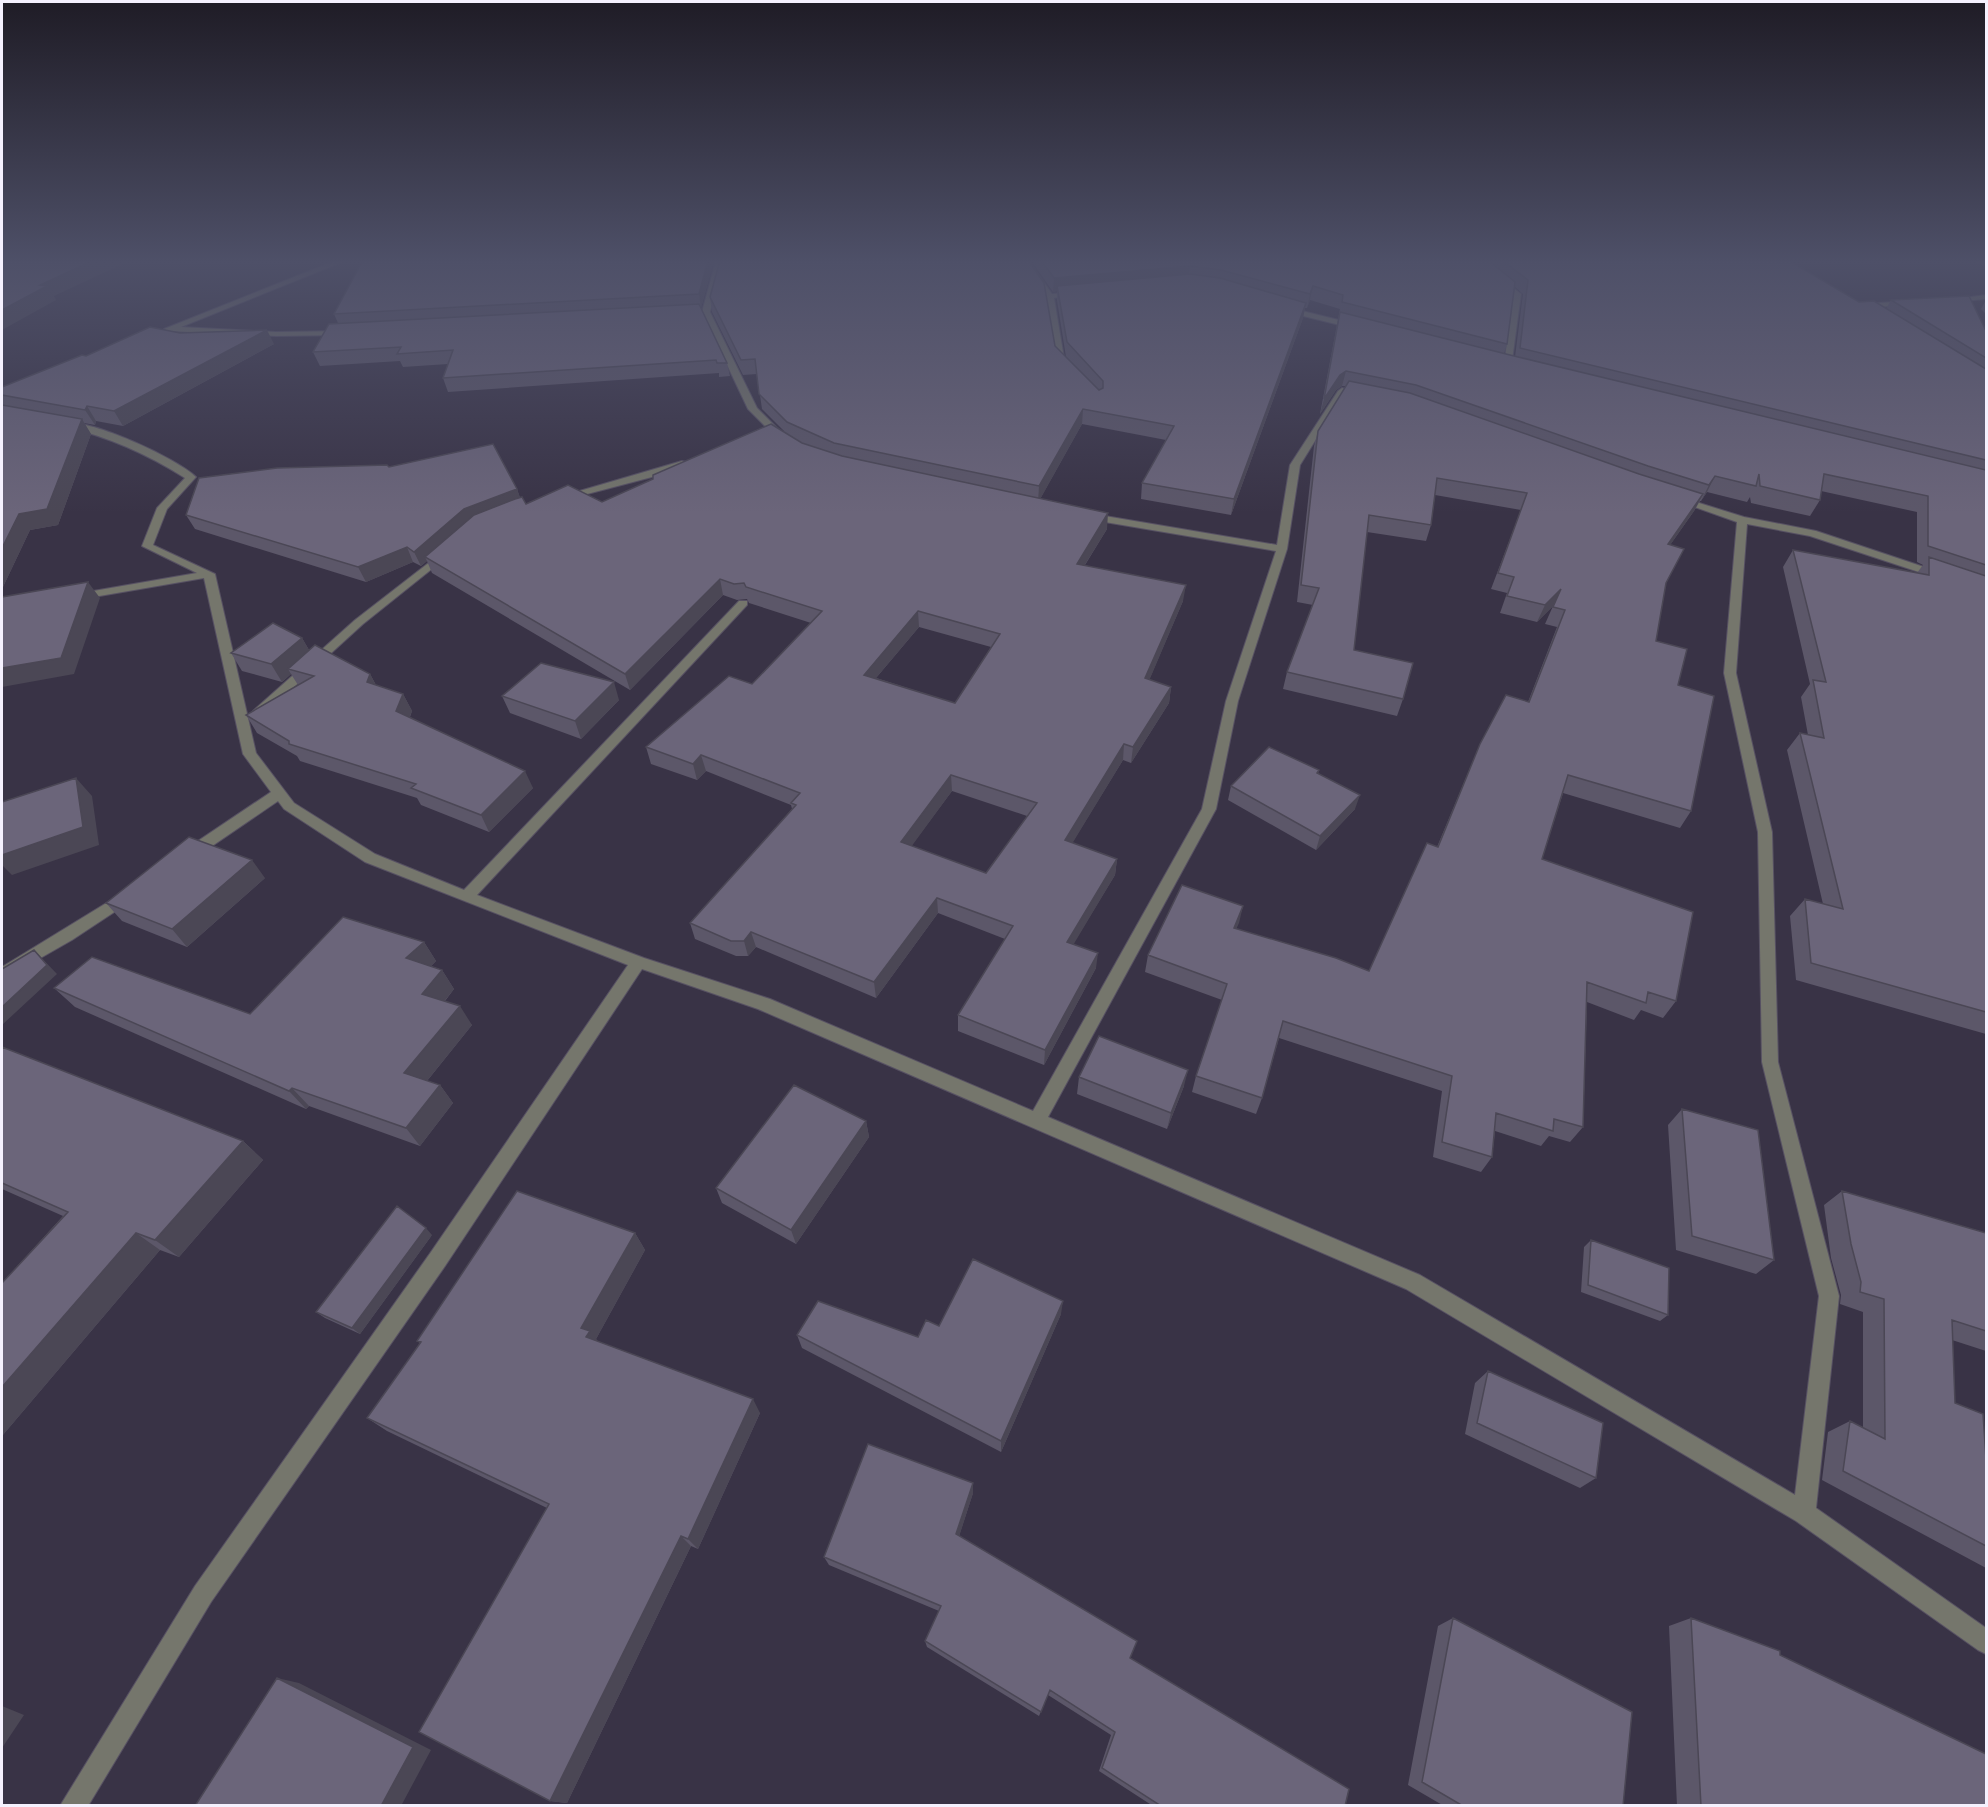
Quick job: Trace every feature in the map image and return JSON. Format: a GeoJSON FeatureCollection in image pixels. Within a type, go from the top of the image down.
{"type":"FeatureCollection","features":[{"type":"Feature","properties":{"kind":"street"},"geometry":{"type":"LineString","coordinates":[[722,344],[753,409],[771,434],[794,445]]}},
{"type":"Feature","properties":{"kind":"street"},"geometry":{"type":"LineString","coordinates":[[1058,344],[1060,359],[1075,375]]}},
{"type":"Feature","properties":{"kind":"street"},"geometry":{"type":"LineString","coordinates":[[1508,366],[1511,344]]}},
{"type":"Feature","properties":{"kind":"street"},"geometry":{"type":"LineString","coordinates":[[1497,363],[1520,369]]}},
{"type":"Feature","properties":{"kind":"street"},"geometry":{"type":"LineString","coordinates":[[1037,1121],[1209,809],[1232,701],[1282,549],[1295,465],[1342,391],[1375,397]]}},
{"type":"Feature","properties":{"kind":"street"},"geometry":{"type":"LineString","coordinates":[[58,423],[92,429],[145,449],[191,477],[162,508],[147,546],[209,574]]}},
{"type":"Feature","properties":{"kind":"street"},"geometry":{"type":"LineString","coordinates":[[549,501],[649,475],[692,461]]}},
{"type":"Feature","properties":{"kind":"street"},"geometry":{"type":"LineString","coordinates":[[1668,496],[1742,520],[1812,533],[1946,578]]}},
{"type":"Feature","properties":{"kind":"street"},"geometry":{"type":"LineString","coordinates":[[1074,514],[1282,549]]}},
{"type":"Feature","properties":{"kind":"street"},"geometry":{"type":"LineString","coordinates":[[1742,520],[1730,674],[1765,832],[1770,1062],[1829,1296],[1804,1513]]}},
{"type":"Feature","properties":{"kind":"street"},"geometry":{"type":"LineString","coordinates":[[243,727],[359,622],[450,549]]}},
{"type":"Feature","properties":{"kind":"street"},"geometry":{"type":"LineString","coordinates":[[59,600],[209,574]]}},
{"type":"Feature","properties":{"kind":"street"},"geometry":{"type":"LineString","coordinates":[[209,574],[250,754],[289,806],[370,858],[638,962],[764,1004],[1413,1282],[1804,1513],[1986,1642]]}},
{"type":"Feature","properties":{"kind":"street"},"geometry":{"type":"LineString","coordinates":[[466,897],[742,603]]}},
{"type":"Feature","properties":{"kind":"street"},"geometry":{"type":"LineString","coordinates":[[183,858],[280,793]]}},
{"type":"Feature","properties":{"kind":"street"},"geometry":{"type":"LineString","coordinates":[[2,974],[67,936],[135,891]]}},
{"type":"Feature","properties":{"kind":"street"},"geometry":{"type":"LineString","coordinates":[[74,1806],[203,1594],[438,1259],[638,962]]}},
{"type":"Feature","properties":{"kind":"building"},"geometry":{"type":"Polygon","coordinates":[[[112,344],[240,344],[114,411],[87,406],[85,410],[2,395],[2,387],[82,355],[86,356],[112,344]]]}},
{"type":"Feature","properties":{"kind":"building"},"geometry":{"type":"Polygon","coordinates":[[[317,344],[718,344],[727,363],[717,363],[716,360],[443,378],[453,350],[397,354],[401,347],[313,352],[317,344]]]}},
{"type":"Feature","properties":{"kind":"building"},"geometry":{"type":"Polygon","coordinates":[[[733,344],[1055,344],[1099,390],[1103,388],[1103,381],[1069,344],[1291,344],[1234,499],[1142,483],[1174,426],[1083,409],[1039,486],[834,443],[787,422],[759,394],[755,359],[741,360],[733,344]]]}},
{"type":"Feature","properties":{"kind":"building"},"geometry":{"type":"Polygon","coordinates":[[[1334,344],[1468,344],[1986,470],[1986,565],[1928,546],[1928,496],[1824,474],[1820,500],[1760,486],[1759,474],[1756,486],[1715,476],[1709,485],[1416,385],[1346,371],[1340,375],[1324,399],[1334,344]]]}},
{"type":"Feature","properties":{"kind":"building"},"geometry":{"type":"Polygon","coordinates":[[[1520,344],[1945,344],[1986,369],[1986,460],[1520,348],[1520,344]]]}},
{"type":"Feature","properties":{"kind":"building"},"geometry":{"type":"Polygon","coordinates":[[[1964,344],[1986,344],[1986,358],[1964,344]]]}},
{"type":"Feature","properties":{"kind":"building"},"geometry":{"type":"Polygon","coordinates":[[[1349,381],[1410,393],[1639,474],[1703,494],[1668,544],[1684,549],[1666,583],[1656,641],[1687,649],[1678,685],[1714,696],[1691,811],[1568,775],[1542,859],[1693,912],[1676,1001],[1648,992],[1646,1003],[1587,982],[1583,1127],[1554,1119],[1553,1131],[1496,1113],[1492,1157],[1442,1142],[1452,1076],[1283,1021],[1262,1098],[1196,1076],[1227,984],[1148,955],[1182,885],[1243,906],[1234,928],[1336,958],[1369,971],[1427,843],[1438,847],[1480,744],[1506,695],[1529,702],[1565,610],[1553,607],[1561,589],[1545,605],[1507,596],[1514,577],[1498,573],[1527,493],[1437,478],[1431,525],[1369,515],[1354,650],[1413,663],[1403,699],[1287,672],[1319,588],[1301,585],[1318,431],[1349,381]]]}},
{"type":"Feature","properties":{"kind":"building"},"geometry":{"type":"Polygon","coordinates":[[[2,405],[82,419],[47,509],[19,514],[2,548],[2,405]]]}},
{"type":"Feature","properties":{"kind":"building"},"geometry":{"type":"Polygon","coordinates":[[[771,424],[802,443],[842,456],[1108,513],[1077,564],[1186,585],[1145,678],[1171,687],[1133,747],[1124,744],[1065,840],[1117,859],[1067,942],[1098,953],[1045,1050],[958,1015],[1013,926],[937,898],[874,982],[751,932],[744,941],[731,941],[690,923],[796,805],[791,803],[800,793],[701,755],[693,764],[646,747],[729,676],[752,684],[822,611],[746,587],[744,583],[734,584],[720,579],[625,674],[425,557],[474,515],[515,499],[522,497],[526,504],[568,485],[602,502],[653,479],[653,475],[771,424]],[[918,611],[864,675],[955,703],[1000,634],[918,611]],[[951,775],[901,842],[986,873],[1037,803],[951,775]]]}},
{"type":"Feature","properties":{"kind":"building"},"geometry":{"type":"Polygon","coordinates":[[[493,444],[517,489],[464,509],[414,552],[407,547],[358,567],[186,515],[199,478],[277,468],[387,465],[389,467],[493,444]]]}},
{"type":"Feature","properties":{"kind":"building"},"geometry":{"type":"Polygon","coordinates":[[[1793,550],[1929,575],[1929,557],[1986,576],[1986,1012],[1811,963],[1805,899],[1843,909],[1800,733],[1824,738],[1813,680],[1826,682],[1793,550]]]}},
{"type":"Feature","properties":{"kind":"building"},"geometry":{"type":"Polygon","coordinates":[[[88,582],[61,658],[2,668],[2,597],[88,582]]]}},
{"type":"Feature","properties":{"kind":"building"},"geometry":{"type":"Polygon","coordinates":[[[273,623],[302,638],[271,664],[231,653],[273,623]]]}},
{"type":"Feature","properties":{"kind":"building"},"geometry":{"type":"Polygon","coordinates":[[[315,645],[370,674],[367,682],[403,694],[396,711],[525,771],[481,815],[411,788],[416,784],[289,744],[289,741],[246,715],[314,676],[288,669],[315,645]]]}},
{"type":"Feature","properties":{"kind":"building"},"geometry":{"type":"Polygon","coordinates":[[[541,663],[614,682],[575,721],[502,696],[541,663]]]}},
{"type":"Feature","properties":{"kind":"building"},"geometry":{"type":"Polygon","coordinates":[[[1269,747],[1319,770],[1317,773],[1360,795],[1320,836],[1231,786],[1269,747]]]}},
{"type":"Feature","properties":{"kind":"building"},"geometry":{"type":"Polygon","coordinates":[[[76,778],[83,827],[2,855],[2,802],[76,778]]]}},
{"type":"Feature","properties":{"kind":"building"},"geometry":{"type":"Polygon","coordinates":[[[189,837],[252,860],[172,929],[106,903],[189,837]]]}},
{"type":"Feature","properties":{"kind":"building"},"geometry":{"type":"Polygon","coordinates":[[[343,917],[424,942],[406,958],[442,970],[422,994],[460,1006],[404,1073],[440,1085],[406,1128],[292,1088],[289,1091],[54,988],[92,957],[250,1014],[343,917]]]}},
{"type":"Feature","properties":{"kind":"building"},"geometry":{"type":"Polygon","coordinates":[[[34,950],[47,965],[2,1007],[2,969],[34,950]]]}},
{"type":"Feature","properties":{"kind":"building"},"geometry":{"type":"Polygon","coordinates":[[[1099,1036],[1188,1070],[1171,1113],[1079,1077],[1099,1036]]]}},
{"type":"Feature","properties":{"kind":"building"},"geometry":{"type":"Polygon","coordinates":[[[2,1047],[243,1141],[155,1240],[136,1233],[2,1387],[2,1283],[68,1212],[2,1183],[2,1047]]]}},
{"type":"Feature","properties":{"kind":"building"},"geometry":{"type":"Polygon","coordinates":[[[794,1085],[866,1121],[791,1230],[716,1188],[794,1085]]]}},
{"type":"Feature","properties":{"kind":"building"},"geometry":{"type":"Polygon","coordinates":[[[1682,1109],[1758,1130],[1774,1260],[1692,1236],[1682,1109]]]}},
{"type":"Feature","properties":{"kind":"building"},"geometry":{"type":"Polygon","coordinates":[[[517,1191],[635,1233],[581,1328],[590,1331],[586,1337],[753,1399],[688,1539],[681,1536],[550,1801],[419,1732],[549,1504],[367,1418],[421,1342],[417,1341],[517,1191]]]}},
{"type":"Feature","properties":{"kind":"building"},"geometry":{"type":"Polygon","coordinates":[[[1842,1191],[1986,1233],[1986,1331],[1952,1320],[1955,1403],[1983,1414],[1986,1459],[1986,1546],[1843,1471],[1850,1421],[1885,1439],[1884,1299],[1860,1292],[1861,1282],[1851,1244],[1842,1191]]]}},
{"type":"Feature","properties":{"kind":"building"},"geometry":{"type":"Polygon","coordinates":[[[397,1206],[426,1228],[352,1328],[316,1312],[397,1206]]]}},
{"type":"Feature","properties":{"kind":"building"},"geometry":{"type":"Polygon","coordinates":[[[1591,1240],[1669,1268],[1668,1315],[1588,1285],[1591,1240]]]}},
{"type":"Feature","properties":{"kind":"building"},"geometry":{"type":"Polygon","coordinates":[[[973,1259],[1063,1301],[1001,1441],[797,1335],[818,1301],[918,1337],[926,1320],[939,1326],[973,1259]]]}},
{"type":"Feature","properties":{"kind":"building"},"geometry":{"type":"Polygon","coordinates":[[[1488,1371],[1603,1423],[1596,1478],[1477,1423],[1488,1371]]]}},
{"type":"Feature","properties":{"kind":"building"},"geometry":{"type":"Polygon","coordinates":[[[868,1444],[973,1483],[956,1534],[1137,1641],[1130,1658],[1349,1789],[1345,1806],[1161,1806],[1102,1768],[1115,1732],[1050,1690],[1041,1712],[925,1641],[941,1606],[824,1557],[868,1444]]]}},
{"type":"Feature","properties":{"kind":"building"},"geometry":{"type":"Polygon","coordinates":[[[1453,1618],[1632,1712],[1623,1806],[1463,1806],[1422,1782],[1453,1618]]]}},
{"type":"Feature","properties":{"kind":"building"},"geometry":{"type":"Polygon","coordinates":[[[1691,1618],[1780,1651],[1780,1655],[1986,1754],[1986,1806],[1701,1806],[1691,1618]]]}},
{"type":"Feature","properties":{"kind":"building"},"geometry":{"type":"Polygon","coordinates":[[[277,1678],[413,1747],[381,1806],[195,1806],[277,1678]]]}}]}
